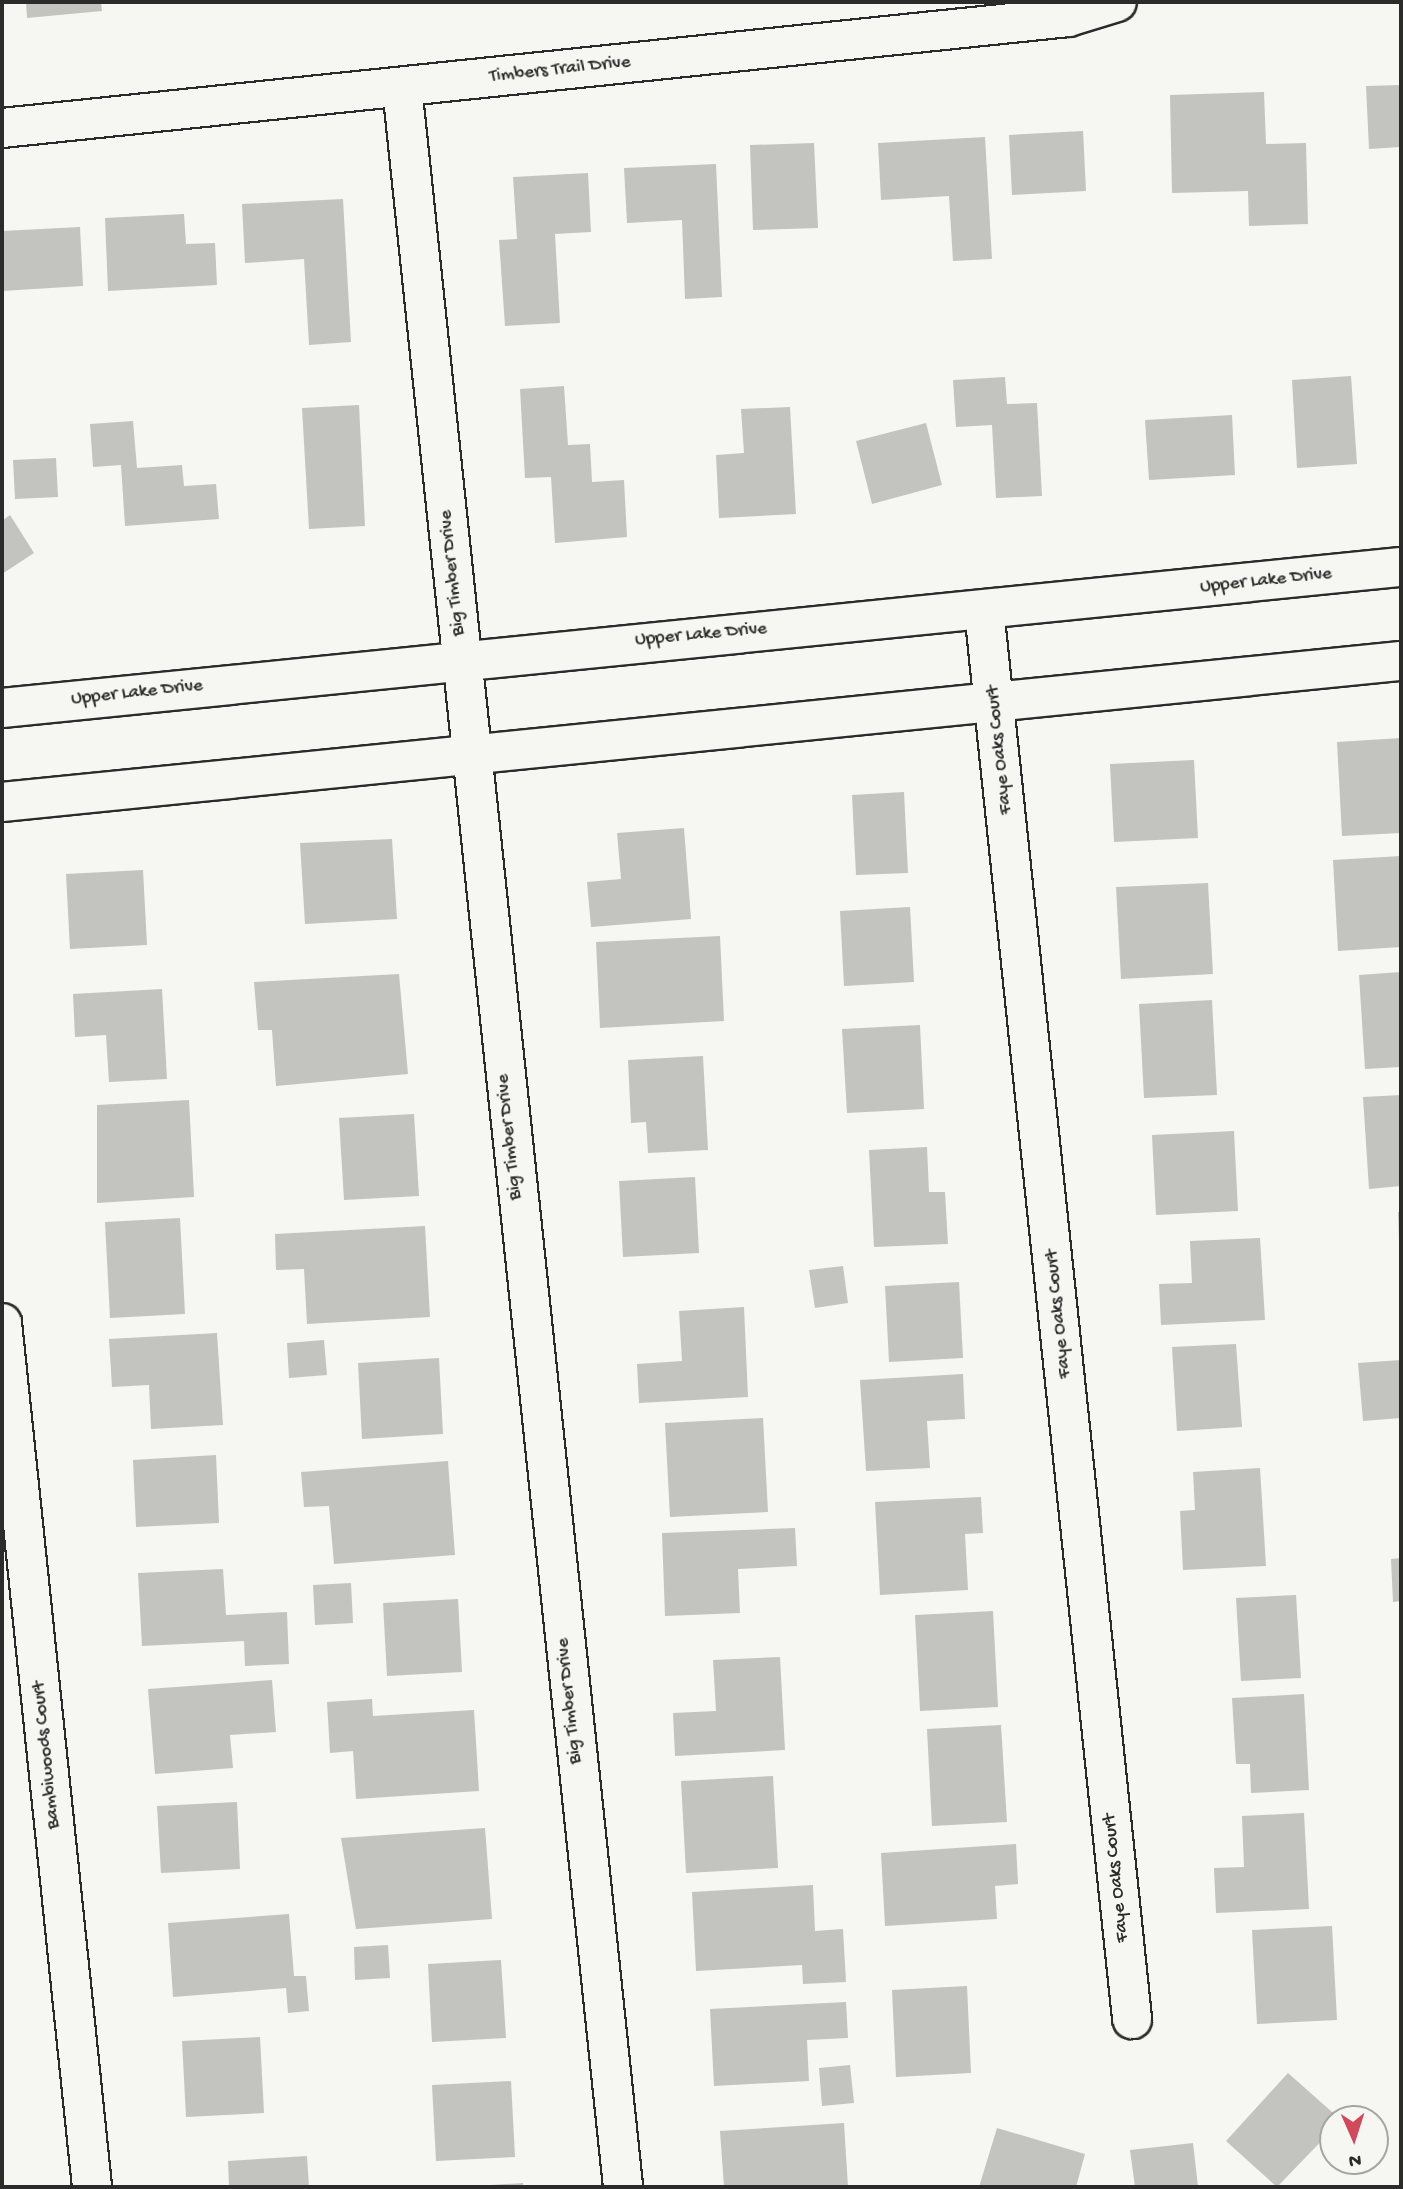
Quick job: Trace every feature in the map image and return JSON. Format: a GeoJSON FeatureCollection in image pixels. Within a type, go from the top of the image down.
{"type":"FeatureCollection","features":[{"type":"Feature","properties":{"kind":"street","name":"Timbers Trail Drive"},"geometry":{"type":"LineString","coordinates":[[2,128],[1068,16],[1117,2]]}},
{"type":"Feature","properties":{"kind":"street","name":"Big Timber Drive"},"geometry":{"type":"LineString","coordinates":[[402,87],[469,756],[622,2187]]}},
{"type":"Feature","properties":{"kind":"street","name":"Upper Lake Drive"},"geometry":{"type":"LineString","coordinates":[[2,708],[461,657],[984,610],[1401,568]]}},
{"type":"Feature","properties":{"kind":"street","name":"Faye Oaks Court"},"geometry":{"type":"LineString","coordinates":[[984,610],[1132,2019]]}},
{"type":"Feature","properties":{"kind":"street"},"geometry":{"type":"LineString","coordinates":[[2,802],[469,756],[995,699],[1401,662]]}},
{"type":"Feature","properties":{"kind":"street","name":"Bambiwoods Court"},"geometry":{"type":"LineString","coordinates":[[2,1323],[92,2187]]}},
{"type":"Feature","properties":{"kind":"building"},"geometry":{"type":"Polygon","coordinates":[[[26,2],[101,2],[102,11],[27,18],[26,2]]]}},
{"type":"Feature","properties":{"kind":"building"},"geometry":{"type":"Polygon","coordinates":[[[1401,85],[1401,147],[1369,149],[1366,86],[1401,85]]]}},
{"type":"Feature","properties":{"kind":"building"},"geometry":{"type":"Polygon","coordinates":[[[1264,92],[1266,144],[1306,143],[1308,224],[1249,226],[1248,191],[1172,193],[1170,95],[1264,92]]]}},
{"type":"Feature","properties":{"kind":"building"},"geometry":{"type":"Polygon","coordinates":[[[1083,131],[1086,191],[1012,195],[1009,135],[1083,131]]]}},
{"type":"Feature","properties":{"kind":"building"},"geometry":{"type":"Polygon","coordinates":[[[985,137],[992,259],[953,261],[949,196],[881,200],[878,143],[985,137]]]}},
{"type":"Feature","properties":{"kind":"building"},"geometry":{"type":"Polygon","coordinates":[[[814,143],[818,228],[753,230],[750,145],[814,143]]]}},
{"type":"Feature","properties":{"kind":"building"},"geometry":{"type":"Polygon","coordinates":[[[716,164],[722,297],[685,299],[682,220],[627,223],[624,168],[716,164]]]}},
{"type":"Feature","properties":{"kind":"building"},"geometry":{"type":"Polygon","coordinates":[[[588,173],[591,232],[555,234],[560,323],[505,326],[499,240],[517,239],[513,177],[588,173]]]}},
{"type":"Feature","properties":{"kind":"building"},"geometry":{"type":"Polygon","coordinates":[[[343,199],[351,342],[309,345],[304,259],[245,263],[242,204],[343,199]]]}},
{"type":"Feature","properties":{"kind":"building"},"geometry":{"type":"Polygon","coordinates":[[[184,214],[186,244],[215,243],[217,285],[108,291],[105,218],[184,214]]]}},
{"type":"Feature","properties":{"kind":"building"},"geometry":{"type":"Polygon","coordinates":[[[80,227],[83,286],[2,291],[2,231],[80,227]]]}},
{"type":"Feature","properties":{"kind":"building"},"geometry":{"type":"Polygon","coordinates":[[[1351,376],[1357,464],[1297,468],[1292,380],[1351,376]]]}},
{"type":"Feature","properties":{"kind":"building"},"geometry":{"type":"Polygon","coordinates":[[[1005,377],[1007,404],[1037,403],[1042,496],[996,498],[992,425],[956,427],[953,380],[1005,377]]]}},
{"type":"Feature","properties":{"kind":"building"},"geometry":{"type":"Polygon","coordinates":[[[564,386],[568,445],[590,444],[592,482],[624,480],[627,537],[555,543],[551,477],[525,478],[520,389],[564,386]]]}},
{"type":"Feature","properties":{"kind":"building"},"geometry":{"type":"Polygon","coordinates":[[[359,405],[365,526],[309,529],[302,408],[359,405]]]}},
{"type":"Feature","properties":{"kind":"building"},"geometry":{"type":"Polygon","coordinates":[[[790,407],[796,514],[719,518],[716,455],[744,453],[741,409],[790,407]]]}},
{"type":"Feature","properties":{"kind":"building"},"geometry":{"type":"Polygon","coordinates":[[[1232,415],[1235,475],[1149,480],[1145,420],[1232,415]]]}},
{"type":"Feature","properties":{"kind":"building"},"geometry":{"type":"Polygon","coordinates":[[[133,421],[137,468],[182,465],[184,486],[216,484],[219,519],[125,526],[121,465],[93,467],[90,424],[133,421]]]}},
{"type":"Feature","properties":{"kind":"building"},"geometry":{"type":"Polygon","coordinates":[[[926,423],[942,485],[872,504],[856,441],[926,423]]]}},
{"type":"Feature","properties":{"kind":"building"},"geometry":{"type":"Polygon","coordinates":[[[56,458],[58,497],[15,499],[13,460],[56,458]]]}},
{"type":"Feature","properties":{"kind":"building"},"geometry":{"type":"Polygon","coordinates":[[[10,515],[34,553],[2,574],[2,521],[10,515]]]}},
{"type":"Feature","properties":{"kind":"building"},"geometry":{"type":"Polygon","coordinates":[[[1401,738],[1401,833],[1342,836],[1337,742],[1401,738]]]}},
{"type":"Feature","properties":{"kind":"building"},"geometry":{"type":"Polygon","coordinates":[[[1194,760],[1198,838],[1114,842],[1110,764],[1194,760]]]}},
{"type":"Feature","properties":{"kind":"building"},"geometry":{"type":"Polygon","coordinates":[[[904,792],[908,873],[856,875],[852,795],[904,792]]]}},
{"type":"Feature","properties":{"kind":"building"},"geometry":{"type":"Polygon","coordinates":[[[684,828],[691,919],[591,927],[587,882],[621,879],[617,833],[684,828]]]}},
{"type":"Feature","properties":{"kind":"building"},"geometry":{"type":"Polygon","coordinates":[[[392,839],[397,919],[305,924],[300,843],[392,839]]]}},
{"type":"Feature","properties":{"kind":"building"},"geometry":{"type":"Polygon","coordinates":[[[1401,856],[1401,947],[1338,951],[1333,860],[1401,856]]]}},
{"type":"Feature","properties":{"kind":"building"},"geometry":{"type":"Polygon","coordinates":[[[143,870],[147,945],[70,949],[66,874],[143,870]]]}},
{"type":"Feature","properties":{"kind":"building"},"geometry":{"type":"Polygon","coordinates":[[[1208,883],[1213,974],[1121,979],[1116,887],[1208,883]]]}},
{"type":"Feature","properties":{"kind":"building"},"geometry":{"type":"Polygon","coordinates":[[[910,907],[914,982],[844,986],[840,911],[910,907]]]}},
{"type":"Feature","properties":{"kind":"building"},"geometry":{"type":"Polygon","coordinates":[[[720,936],[724,1021],[600,1028],[596,942],[720,936]]]}},
{"type":"Feature","properties":{"kind":"building"},"geometry":{"type":"Polygon","coordinates":[[[1401,972],[1401,1067],[1365,1069],[1359,975],[1401,972]]]}},
{"type":"Feature","properties":{"kind":"building"},"geometry":{"type":"Polygon","coordinates":[[[399,974],[408,1074],[276,1086],[272,1030],[258,1030],[254,982],[399,974]]]}},
{"type":"Feature","properties":{"kind":"building"},"geometry":{"type":"Polygon","coordinates":[[[162,989],[167,1079],[109,1082],[106,1035],[75,1037],[73,994],[162,989]]]}},
{"type":"Feature","properties":{"kind":"building"},"geometry":{"type":"Polygon","coordinates":[[[1212,1000],[1217,1095],[1144,1098],[1139,1004],[1212,1000]]]}},
{"type":"Feature","properties":{"kind":"building"},"geometry":{"type":"Polygon","coordinates":[[[920,1025],[924,1109],[847,1113],[842,1029],[920,1025]]]}},
{"type":"Feature","properties":{"kind":"building"},"geometry":{"type":"Polygon","coordinates":[[[703,1056],[708,1150],[648,1153],[646,1122],[631,1123],[628,1060],[703,1056]]]}},
{"type":"Feature","properties":{"kind":"building"},"geometry":{"type":"Polygon","coordinates":[[[1401,1095],[1401,1186],[1369,1189],[1363,1097],[1401,1095]]]}},
{"type":"Feature","properties":{"kind":"building"},"geometry":{"type":"Polygon","coordinates":[[[189,1100],[194,1197],[97,1203],[97,1105],[189,1100]]]}},
{"type":"Feature","properties":{"kind":"building"},"geometry":{"type":"Polygon","coordinates":[[[414,1114],[419,1196],[344,1200],[339,1118],[414,1114]]]}},
{"type":"Feature","properties":{"kind":"building"},"geometry":{"type":"Polygon","coordinates":[[[1234,1131],[1238,1211],[1156,1215],[1152,1135],[1234,1131]]]}},
{"type":"Feature","properties":{"kind":"building"},"geometry":{"type":"Polygon","coordinates":[[[927,1147],[929,1192],[945,1192],[948,1244],[874,1247],[869,1150],[927,1147]]]}},
{"type":"Feature","properties":{"kind":"building"},"geometry":{"type":"Polygon","coordinates":[[[695,1177],[699,1253],[623,1257],[619,1181],[695,1177]]]}},
{"type":"Feature","properties":{"kind":"building"},"geometry":{"type":"Polygon","coordinates":[[[1398,1212],[1401,1212],[1401,1241],[1399,1241],[1398,1212]]]}},
{"type":"Feature","properties":{"kind":"building"},"geometry":{"type":"Polygon","coordinates":[[[180,1218],[185,1314],[110,1318],[105,1222],[180,1218]]]}},
{"type":"Feature","properties":{"kind":"building"},"geometry":{"type":"Polygon","coordinates":[[[425,1226],[430,1317],[307,1324],[304,1269],[276,1270],[275,1234],[425,1226]]]}},
{"type":"Feature","properties":{"kind":"building"},"geometry":{"type":"Polygon","coordinates":[[[1260,1238],[1265,1320],[1161,1325],[1159,1284],[1192,1283],[1190,1241],[1260,1238]]]}},
{"type":"Feature","properties":{"kind":"building"},"geometry":{"type":"Polygon","coordinates":[[[843,1266],[848,1303],[815,1308],[809,1270],[843,1266]]]}},
{"type":"Feature","properties":{"kind":"building"},"geometry":{"type":"Polygon","coordinates":[[[959,1282],[963,1358],[889,1362],[885,1286],[959,1282]]]}},
{"type":"Feature","properties":{"kind":"building"},"geometry":{"type":"Polygon","coordinates":[[[744,1307],[748,1397],[639,1403],[637,1364],[682,1361],[679,1311],[744,1307]]]}},
{"type":"Feature","properties":{"kind":"building"},"geometry":{"type":"Polygon","coordinates":[[[217,1333],[223,1425],[151,1429],[149,1385],[112,1387],[109,1339],[217,1333]]]}},
{"type":"Feature","properties":{"kind":"building"},"geometry":{"type":"Polygon","coordinates":[[[324,1340],[327,1375],[289,1378],[287,1343],[324,1340]]]}},
{"type":"Feature","properties":{"kind":"building"},"geometry":{"type":"Polygon","coordinates":[[[1236,1344],[1242,1427],[1177,1431],[1172,1347],[1236,1344]]]}},
{"type":"Feature","properties":{"kind":"building"},"geometry":{"type":"Polygon","coordinates":[[[439,1358],[443,1434],[362,1439],[358,1363],[439,1358]]]}},
{"type":"Feature","properties":{"kind":"building"},"geometry":{"type":"Polygon","coordinates":[[[1401,1360],[1401,1418],[1363,1421],[1358,1363],[1401,1360]]]}},
{"type":"Feature","properties":{"kind":"building"},"geometry":{"type":"Polygon","coordinates":[[[963,1374],[965,1419],[927,1421],[930,1468],[866,1471],[860,1380],[963,1374]]]}},
{"type":"Feature","properties":{"kind":"building"},"geometry":{"type":"Polygon","coordinates":[[[763,1418],[768,1512],[670,1517],[665,1423],[763,1418]]]}},
{"type":"Feature","properties":{"kind":"building"},"geometry":{"type":"Polygon","coordinates":[[[216,1455],[219,1523],[136,1527],[133,1460],[216,1455]]]}},
{"type":"Feature","properties":{"kind":"building"},"geometry":{"type":"Polygon","coordinates":[[[448,1461],[455,1555],[334,1564],[329,1506],[304,1507],[301,1472],[448,1461]]]}},
{"type":"Feature","properties":{"kind":"building"},"geometry":{"type":"Polygon","coordinates":[[[1260,1468],[1266,1566],[1183,1570],[1180,1511],[1195,1510],[1193,1472],[1260,1468]]]}},
{"type":"Feature","properties":{"kind":"building"},"geometry":{"type":"Polygon","coordinates":[[[981,1497],[983,1533],[965,1534],[968,1590],[880,1595],[875,1502],[981,1497]]]}},
{"type":"Feature","properties":{"kind":"building"},"geometry":{"type":"Polygon","coordinates":[[[795,1528],[797,1566],[738,1569],[740,1613],[665,1616],[662,1533],[795,1528]]]}},
{"type":"Feature","properties":{"kind":"building"},"geometry":{"type":"Polygon","coordinates":[[[1401,1558],[1401,1601],[1393,1602],[1391,1559],[1401,1558]]]}},
{"type":"Feature","properties":{"kind":"building"},"geometry":{"type":"Polygon","coordinates":[[[223,1569],[226,1615],[287,1612],[289,1664],[245,1666],[244,1641],[142,1646],[138,1573],[223,1569]]]}},
{"type":"Feature","properties":{"kind":"building"},"geometry":{"type":"Polygon","coordinates":[[[351,1583],[353,1623],[315,1625],[313,1585],[351,1583]]]}},
{"type":"Feature","properties":{"kind":"building"},"geometry":{"type":"Polygon","coordinates":[[[1296,1595],[1301,1678],[1241,1681],[1236,1598],[1296,1595]]]}},
{"type":"Feature","properties":{"kind":"building"},"geometry":{"type":"Polygon","coordinates":[[[458,1599],[462,1672],[387,1676],[383,1603],[458,1599]]]}},
{"type":"Feature","properties":{"kind":"building"},"geometry":{"type":"Polygon","coordinates":[[[993,1611],[998,1707],[920,1711],[915,1615],[993,1611]]]}},
{"type":"Feature","properties":{"kind":"building"},"geometry":{"type":"Polygon","coordinates":[[[780,1657],[785,1750],[675,1756],[673,1713],[716,1711],[713,1660],[780,1657]]]}},
{"type":"Feature","properties":{"kind":"building"},"geometry":{"type":"Polygon","coordinates":[[[272,1680],[276,1732],[230,1735],[233,1768],[155,1774],[148,1689],[272,1680]]]}},
{"type":"Feature","properties":{"kind":"building"},"geometry":{"type":"Polygon","coordinates":[[[1304,1694],[1309,1790],[1251,1793],[1250,1764],[1236,1764],[1232,1698],[1304,1694]]]}},
{"type":"Feature","properties":{"kind":"building"},"geometry":{"type":"Polygon","coordinates":[[[372,1699],[373,1716],[474,1710],[479,1791],[356,1799],[353,1751],[330,1753],[327,1702],[372,1699]]]}},
{"type":"Feature","properties":{"kind":"building"},"geometry":{"type":"Polygon","coordinates":[[[1001,1725],[1007,1822],[932,1826],[927,1729],[1001,1725]]]}},
{"type":"Feature","properties":{"kind":"building"},"geometry":{"type":"Polygon","coordinates":[[[773,1776],[778,1868],[686,1873],[681,1781],[773,1776]]]}},
{"type":"Feature","properties":{"kind":"building"},"geometry":{"type":"Polygon","coordinates":[[[237,1802],[240,1869],[161,1873],[157,1806],[237,1802]]]}},
{"type":"Feature","properties":{"kind":"building"},"geometry":{"type":"Polygon","coordinates":[[[1304,1813],[1309,1909],[1216,1913],[1214,1868],[1244,1867],[1242,1816],[1304,1813]]]}},
{"type":"Feature","properties":{"kind":"building"},"geometry":{"type":"Polygon","coordinates":[[[485,1828],[492,1919],[356,1929],[341,1838],[485,1828]]]}},
{"type":"Feature","properties":{"kind":"building"},"geometry":{"type":"Polygon","coordinates":[[[1016,1844],[1018,1884],[995,1886],[997,1919],[885,1926],[881,1853],[1016,1844]]]}},
{"type":"Feature","properties":{"kind":"building"},"geometry":{"type":"Polygon","coordinates":[[[813,1885],[815,1931],[843,1929],[846,1982],[803,1984],[802,1965],[696,1971],[692,1892],[813,1885]]]}},
{"type":"Feature","properties":{"kind":"building"},"geometry":{"type":"Polygon","coordinates":[[[289,1914],[294,1976],[306,1976],[309,2011],[288,2013],[286,1988],[173,1997],[168,1923],[289,1914]]]}},
{"type":"Feature","properties":{"kind":"building"},"geometry":{"type":"Polygon","coordinates":[[[1332,1926],[1337,2020],[1257,2024],[1252,1930],[1332,1926]]]}},
{"type":"Feature","properties":{"kind":"building"},"geometry":{"type":"Polygon","coordinates":[[[388,1945],[390,1978],[355,1980],[354,1947],[388,1945]]]}},
{"type":"Feature","properties":{"kind":"building"},"geometry":{"type":"Polygon","coordinates":[[[501,1960],[506,2038],[432,2042],[428,1964],[501,1960]]]}},
{"type":"Feature","properties":{"kind":"building"},"geometry":{"type":"Polygon","coordinates":[[[967,1986],[971,2073],[896,2077],[892,1990],[967,1986]]]}},
{"type":"Feature","properties":{"kind":"building"},"geometry":{"type":"Polygon","coordinates":[[[846,2002],[848,2038],[807,2040],[809,2081],[714,2086],[710,2009],[846,2002]]]}},
{"type":"Feature","properties":{"kind":"building"},"geometry":{"type":"Polygon","coordinates":[[[260,2037],[264,2113],[186,2117],[182,2041],[260,2037]]]}},
{"type":"Feature","properties":{"kind":"building"},"geometry":{"type":"Polygon","coordinates":[[[850,2065],[854,2103],[822,2106],[819,2068],[850,2065]]]}},
{"type":"Feature","properties":{"kind":"building"},"geometry":{"type":"Polygon","coordinates":[[[1288,2073],[1324,2105],[1319,2105],[1319,2144],[1277,2187],[1226,2141],[1288,2073]]]}},
{"type":"Feature","properties":{"kind":"building"},"geometry":{"type":"Polygon","coordinates":[[[511,2081],[515,2157],[436,2161],[432,2085],[511,2081]]]}},
{"type":"Feature","properties":{"kind":"building"},"geometry":{"type":"Polygon","coordinates":[[[844,2123],[848,2187],[724,2187],[720,2131],[844,2123]]]}},
{"type":"Feature","properties":{"kind":"building"},"geometry":{"type":"Polygon","coordinates":[[[997,2128],[1085,2154],[1076,2187],[979,2187],[997,2128]]]}},
{"type":"Feature","properties":{"kind":"building"},"geometry":{"type":"Polygon","coordinates":[[[1193,2143],[1198,2187],[1135,2187],[1130,2150],[1193,2143]]]}},
{"type":"Feature","properties":{"kind":"building"},"geometry":{"type":"Polygon","coordinates":[[[307,2156],[309,2187],[229,2187],[228,2161],[307,2156]]]}},
{"type":"Feature","properties":{"kind":"building"},"geometry":{"type":"Polygon","coordinates":[[[523,2183],[523,2187],[490,2185],[523,2183]]]}}]}
